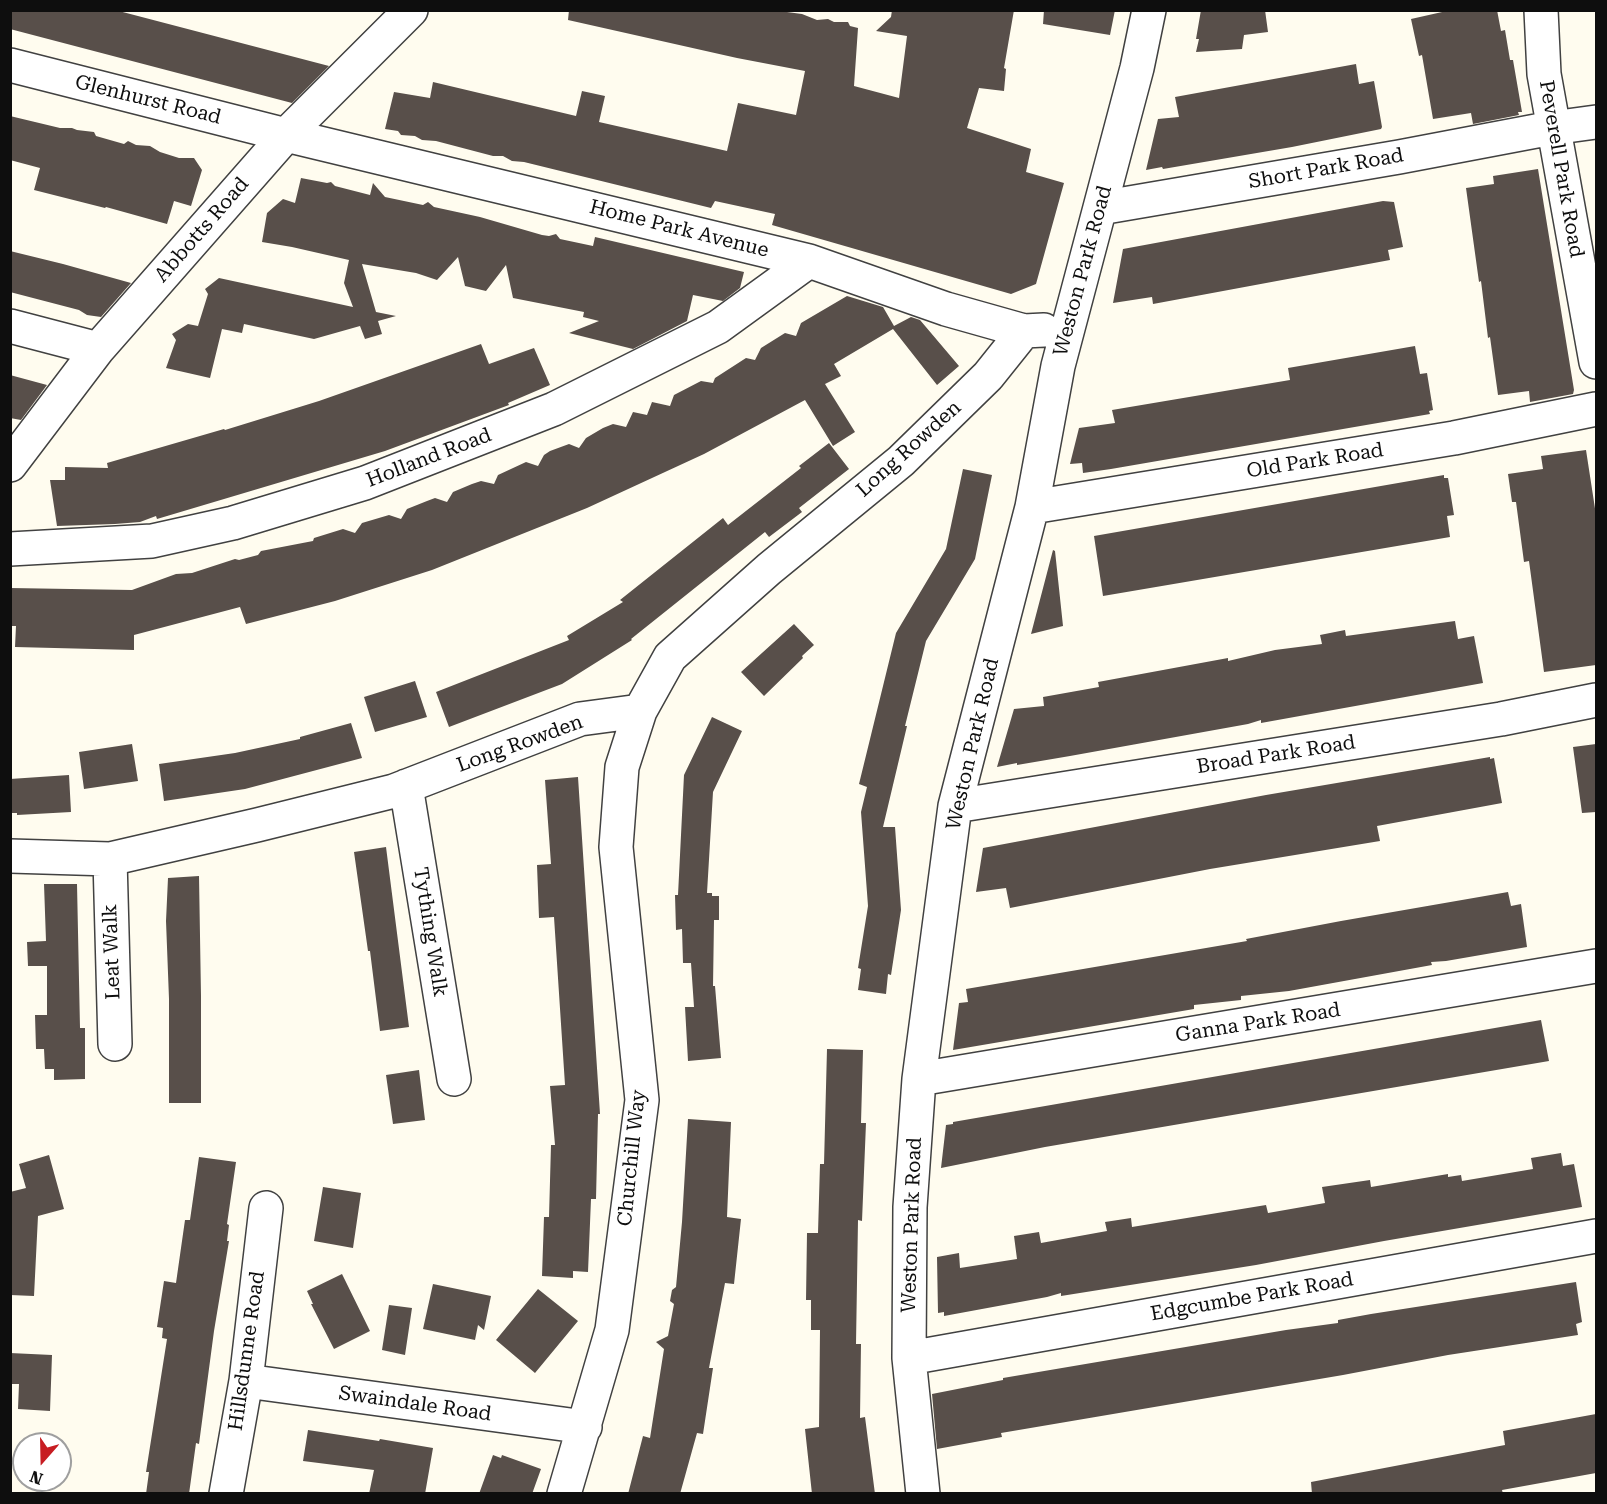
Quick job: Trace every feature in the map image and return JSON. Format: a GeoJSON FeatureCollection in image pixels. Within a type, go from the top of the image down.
{"type":"FeatureCollection","features":[{"type":"Feature","properties":{"kind":"street","name":"Abbotts Road"},"geometry":{"type":"LineString","coordinates":[[10,465],[98,349],[286,135],[411,10]]}},
{"type":"Feature","properties":{"kind":"street","name":"Weston Park Road"},"geometry":{"type":"LineString","coordinates":[[923,1494],[909,1358],[910,1207],[919,1079],[955,806],[1032,507],[1058,366],[1137,68],[1149,10]]}},
{"type":"Feature","properties":{"kind":"street","name":"Peverell Park Road"},"geometry":{"type":"LineString","coordinates":[[1541,10],[1544,74],[1552,128],[1596,362]]}},
{"type":"Feature","properties":{"kind":"street","name":"Glenhurst Road"},"geometry":{"type":"LineString","coordinates":[[10,65],[286,135]]}},
{"type":"Feature","properties":{"kind":"street","name":"Short Park Road"},"geometry":{"type":"LineString","coordinates":[[1100,208],[1596,122]]}},
{"type":"Feature","properties":{"kind":"street","name":"Home Park Avenue"},"geometry":{"type":"LineString","coordinates":[[286,135],[809,261],[946,309],[1024,331],[1067,330]]}},
{"type":"Feature","properties":{"kind":"street","name":"Holland Road"},"geometry":{"type":"LineString","coordinates":[[10,549],[152,541],[233,523],[365,483],[554,409],[718,327],[809,261]]}},
{"type":"Feature","properties":{"kind":"street"},"geometry":{"type":"LineString","coordinates":[[10,326],[98,349]]}},
{"type":"Feature","properties":{"kind":"street","name":"Long Rowden"},"geometry":{"type":"LineString","coordinates":[[10,856],[110,859],[394,791],[580,719],[640,711],[670,657],[769,569],[901,461],[988,376],[1024,331]]}},
{"type":"Feature","properties":{"kind":"street","name":"Old Park Road"},"geometry":{"type":"LineString","coordinates":[[1032,507],[1454,438],[1596,410]]}},
{"type":"Feature","properties":{"kind":"street","name":"Broad Park Road"},"geometry":{"type":"LineString","coordinates":[[955,806],[1489,721],[1596,700]]}},
{"type":"Feature","properties":{"kind":"street","name":"Churchill Way"},"geometry":{"type":"LineString","coordinates":[[564,1494],[612,1330],[642,1100],[616,847],[622,767],[640,711]]}},
{"type":"Feature","properties":{"kind":"street","name":"Tything Walk"},"geometry":{"type":"LineString","coordinates":[[406,786],[454,1079]]}},
{"type":"Feature","properties":{"kind":"street","name":"Leat Walk"},"geometry":{"type":"LineString","coordinates":[[110,859],[115,1044]]}},
{"type":"Feature","properties":{"kind":"street","name":"Ganna Park Road"},"geometry":{"type":"LineString","coordinates":[[919,1079],[1596,966]]}},
{"type":"Feature","properties":{"kind":"street","name":"Hillsdunne Road"},"geometry":{"type":"LineString","coordinates":[[226,1494],[246,1381],[266,1208]]}},
{"type":"Feature","properties":{"kind":"street","name":"Edgcumbe Park Road"},"geometry":{"type":"LineString","coordinates":[[909,1358],[1596,1236]]}},
{"type":"Feature","properties":{"kind":"street","name":"Swaindale Road"},"geometry":{"type":"LineString","coordinates":[[246,1381],[585,1427]]}},
{"type":"Feature","properties":{"kind":"building"},"geometry":{"type":"Polygon","coordinates":[[[10,10],[115,10],[329,66],[292,103],[10,29],[10,10]]]}},
{"type":"Feature","properties":{"kind":"building"},"geometry":{"type":"Polygon","coordinates":[[[569,10],[772,10],[802,14],[817,20],[848,22],[850,26],[858,28],[854,86],[899,98],[907,36],[876,31],[891,17],[892,10],[1014,10],[1004,68],[1006,69],[1004,91],[979,88],[967,128],[1031,149],[1026,172],[1064,183],[1036,284],[1011,294],[772,225],[775,214],[715,201],[711,208],[512,161],[503,156],[493,156],[436,141],[422,140],[415,136],[401,135],[398,131],[385,129],[394,92],[430,98],[433,82],[576,116],[582,91],[605,96],[599,122],[727,151],[738,103],[796,115],[805,71],[568,20],[569,10]]]}},
{"type":"Feature","properties":{"kind":"building"},"geometry":{"type":"Polygon","coordinates":[[[1044,10],[1115,10],[1110,35],[1043,24],[1044,10]]]}},
{"type":"Feature","properties":{"kind":"building"},"geometry":{"type":"Polygon","coordinates":[[[1201,10],[1265,10],[1268,32],[1244,35],[1242,49],[1196,52],[1201,10]]]}},
{"type":"Feature","properties":{"kind":"building"},"geometry":{"type":"Polygon","coordinates":[[[1451,10],[1497,10],[1501,31],[1505,30],[1510,60],[1513,60],[1522,112],[1518,112],[1519,115],[1473,124],[1471,113],[1433,119],[1422,55],[1419,56],[1411,19],[1451,10]]]}},
{"type":"Feature","properties":{"kind":"building"},"geometry":{"type":"Polygon","coordinates":[[[1356,64],[1359,84],[1374,81],[1381,129],[1292,147],[1146,170],[1158,119],[1179,117],[1175,97],[1356,64]]]}},
{"type":"Feature","properties":{"kind":"building"},"geometry":{"type":"Polygon","coordinates":[[[10,116],[60,128],[94,132],[96,136],[124,144],[128,141],[136,145],[150,146],[179,158],[194,158],[202,170],[191,206],[174,201],[167,224],[34,190],[40,168],[10,160],[10,116]]]}},
{"type":"Feature","properties":{"kind":"building"},"geometry":{"type":"Polygon","coordinates":[[[1538,169],[1574,390],[1573,394],[1530,402],[1529,391],[1498,395],[1466,188],[1494,184],[1493,176],[1538,169]]]}},
{"type":"Feature","properties":{"kind":"building"},"geometry":{"type":"Polygon","coordinates":[[[301,178],[331,182],[335,186],[370,195],[373,183],[385,197],[423,205],[428,202],[434,207],[480,217],[542,235],[556,234],[560,239],[593,246],[595,237],[744,272],[740,288],[723,301],[693,295],[687,321],[633,349],[569,333],[599,321],[583,317],[584,312],[513,298],[506,265],[486,291],[465,286],[458,257],[437,280],[416,273],[362,264],[376,312],[396,316],[378,321],[382,334],[365,339],[360,326],[314,339],[244,324],[242,333],[222,329],[210,378],[166,368],[176,340],[172,334],[188,324],[198,326],[208,294],[205,289],[219,278],[353,307],[344,283],[349,260],[262,242],[267,213],[283,199],[295,203],[301,178]]]}},
{"type":"Feature","properties":{"kind":"building"},"geometry":{"type":"Polygon","coordinates":[[[1383,201],[1394,202],[1403,247],[1388,250],[1390,260],[1153,304],[1152,297],[1113,303],[1123,249],[1383,201]]]}},
{"type":"Feature","properties":{"kind":"building"},"geometry":{"type":"Polygon","coordinates":[[[10,251],[131,283],[101,317],[87,315],[79,310],[10,292],[10,251]]]}},
{"type":"Feature","properties":{"kind":"building"},"geometry":{"type":"Polygon","coordinates":[[[847,296],[883,307],[894,326],[911,317],[920,320],[959,366],[937,385],[893,329],[834,364],[841,376],[825,384],[855,432],[833,446],[805,400],[704,454],[587,508],[432,570],[335,601],[246,624],[240,607],[134,635],[134,650],[15,647],[16,626],[10,626],[10,588],[132,590],[176,574],[192,573],[235,559],[258,555],[261,551],[313,541],[314,538],[343,529],[355,533],[362,523],[389,515],[401,519],[407,509],[435,498],[447,502],[453,492],[472,484],[481,481],[494,484],[498,475],[526,462],[538,466],[544,455],[550,451],[569,444],[579,448],[586,438],[603,428],[613,424],[626,427],[633,412],[647,415],[652,402],[670,406],[674,395],[701,381],[713,383],[715,378],[746,358],[755,360],[761,348],[785,333],[796,336],[801,323],[847,296]]]}},
{"type":"Feature","properties":{"kind":"building"},"geometry":{"type":"Polygon","coordinates":[[[481,344],[489,364],[534,348],[550,385],[508,403],[509,405],[385,451],[157,519],[156,516],[140,522],[57,526],[50,480],[65,480],[65,467],[108,468],[107,463],[319,401],[481,344]]]}},
{"type":"Feature","properties":{"kind":"building"},"geometry":{"type":"Polygon","coordinates":[[[1415,346],[1420,374],[1427,373],[1433,410],[1429,411],[1430,414],[1083,473],[1082,463],[1070,464],[1079,428],[1115,423],[1112,410],[1290,380],[1288,368],[1415,346]]]}},
{"type":"Feature","properties":{"kind":"building"},"geometry":{"type":"Polygon","coordinates":[[[10,375],[47,385],[21,420],[10,418],[10,375]]]}},
{"type":"Feature","properties":{"kind":"building"},"geometry":{"type":"Polygon","coordinates":[[[829,443],[849,469],[799,508],[802,512],[769,537],[765,532],[632,640],[562,684],[449,727],[436,692],[569,640],[567,636],[623,602],[620,600],[723,518],[728,525],[829,443]]]}},
{"type":"Feature","properties":{"kind":"building"},"geometry":{"type":"Polygon","coordinates":[[[1586,450],[1596,515],[1596,665],[1544,672],[1529,561],[1524,562],[1516,502],[1512,502],[1508,474],[1543,469],[1541,456],[1586,450]]]}},
{"type":"Feature","properties":{"kind":"building"},"geometry":{"type":"Polygon","coordinates":[[[963,469],[992,475],[975,559],[926,641],[883,827],[895,827],[901,910],[891,975],[888,974],[886,994],[858,990],[861,969],[858,968],[868,906],[861,812],[867,787],[859,784],[896,633],[946,549],[963,469]]]}},
{"type":"Feature","properties":{"kind":"building"},"geometry":{"type":"Polygon","coordinates":[[[1444,475],[1444,478],[1448,478],[1454,515],[1447,516],[1450,537],[1103,596],[1094,536],[1444,475]]]}},
{"type":"Feature","properties":{"kind":"building"},"geometry":{"type":"Polygon","coordinates":[[[1053,550],[1055,551],[1063,626],[1031,634],[1053,550]]]}},
{"type":"Feature","properties":{"kind":"building"},"geometry":{"type":"Polygon","coordinates":[[[1455,621],[1458,639],[1474,636],[1483,683],[997,767],[1014,709],[1044,706],[1043,697],[1099,687],[1098,682],[1228,658],[1228,661],[1275,650],[1322,644],[1320,635],[1345,630],[1346,636],[1455,621]]]}},
{"type":"Feature","properties":{"kind":"building"},"geometry":{"type":"Polygon","coordinates":[[[794,624],[814,645],[764,696],[741,672],[794,624]]]}},
{"type":"Feature","properties":{"kind":"building"},"geometry":{"type":"Polygon","coordinates":[[[415,681],[427,717],[375,732],[364,697],[415,681]]]}},
{"type":"Feature","properties":{"kind":"building"},"geometry":{"type":"Polygon","coordinates":[[[712,717],[742,731],[713,792],[707,893],[719,896],[719,920],[714,920],[713,986],[715,986],[721,1058],[688,1061],[685,1007],[694,1007],[691,963],[683,963],[682,929],[676,930],[675,895],[678,895],[684,775],[712,717]]]}},
{"type":"Feature","properties":{"kind":"building"},"geometry":{"type":"Polygon","coordinates":[[[351,723],[362,758],[245,789],[164,801],[159,764],[235,753],[300,739],[300,737],[351,723]]]}},
{"type":"Feature","properties":{"kind":"building"},"geometry":{"type":"Polygon","coordinates":[[[132,744],[138,781],[84,789],[79,752],[132,744]]]}},
{"type":"Feature","properties":{"kind":"building"},"geometry":{"type":"Polygon","coordinates":[[[1596,744],[1596,812],[1582,813],[1573,747],[1596,744]]]}},
{"type":"Feature","properties":{"kind":"building"},"geometry":{"type":"Polygon","coordinates":[[[1490,757],[1490,759],[1494,758],[1502,803],[1377,826],[1380,841],[1210,869],[1010,908],[1006,888],[976,892],[983,848],[1266,795],[1490,757]]]}},
{"type":"Feature","properties":{"kind":"building"},"geometry":{"type":"Polygon","coordinates":[[[69,775],[71,812],[17,815],[17,813],[10,813],[10,779],[69,775]]]}},
{"type":"Feature","properties":{"kind":"building"},"geometry":{"type":"Polygon","coordinates":[[[578,777],[600,1114],[598,1114],[596,1199],[591,1199],[588,1272],[573,1271],[573,1278],[542,1276],[544,1217],[549,1217],[551,1145],[555,1145],[550,1086],[565,1085],[554,917],[539,918],[537,865],[551,864],[545,780],[578,777]]]}},
{"type":"Feature","properties":{"kind":"building"},"geometry":{"type":"Polygon","coordinates":[[[386,847],[409,1027],[380,1031],[354,852],[386,847]]]}},
{"type":"Feature","properties":{"kind":"building"},"geometry":{"type":"Polygon","coordinates":[[[199,876],[201,1103],[169,1103],[166,921],[168,878],[199,876]]]}},
{"type":"Feature","properties":{"kind":"building"},"geometry":{"type":"Polygon","coordinates":[[[44,884],[77,884],[80,1028],[85,1028],[85,1079],[54,1080],[54,1069],[45,1069],[44,1049],[36,1049],[35,1015],[47,1015],[47,966],[28,966],[27,942],[46,941],[44,884]]]}},
{"type":"Feature","properties":{"kind":"building"},"geometry":{"type":"Polygon","coordinates":[[[1508,892],[1511,906],[1521,904],[1527,947],[1431,962],[1432,965],[1289,991],[1241,996],[1241,1000],[1194,1005],[1194,1009],[953,1050],[959,1003],[968,1002],[966,989],[1247,941],[1246,939],[1341,921],[1508,892]]]}},
{"type":"Feature","properties":{"kind":"building"},"geometry":{"type":"Polygon","coordinates":[[[1541,1020],[1549,1061],[1045,1147],[941,1168],[946,1125],[953,1124],[953,1122],[1541,1020]]]}},
{"type":"Feature","properties":{"kind":"building"},"geometry":{"type":"Polygon","coordinates":[[[827,1049],[863,1050],[861,1123],[866,1123],[862,1221],[858,1220],[856,1344],[861,1344],[860,1418],[865,1417],[875,1494],[812,1494],[805,1429],[819,1427],[820,1330],[811,1330],[811,1300],[806,1300],[807,1233],[818,1233],[820,1164],[824,1164],[827,1049]]]}},
{"type":"Feature","properties":{"kind":"building"},"geometry":{"type":"Polygon","coordinates":[[[419,1070],[425,1120],[393,1124],[386,1075],[419,1070]]]}},
{"type":"Feature","properties":{"kind":"building"},"geometry":{"type":"Polygon","coordinates":[[[688,1119],[731,1122],[727,1217],[741,1219],[734,1284],[725,1283],[709,1368],[713,1368],[703,1434],[697,1433],[680,1494],[628,1494],[643,1436],[650,1438],[664,1349],[656,1342],[668,1336],[674,1304],[670,1301],[672,1290],[676,1287],[688,1119]]]}},
{"type":"Feature","properties":{"kind":"building"},"geometry":{"type":"Polygon","coordinates":[[[1561,1153],[1563,1166],[1574,1164],[1582,1207],[1256,1265],[1061,1296],[1061,1293],[944,1316],[944,1312],[938,1313],[937,1257],[959,1253],[960,1268],[1017,1259],[1014,1236],[1039,1232],[1041,1243],[1107,1231],[1105,1222],[1131,1218],[1132,1227],[1266,1205],[1268,1213],[1325,1203],[1322,1187],[1370,1180],[1371,1187],[1448,1174],[1448,1177],[1461,1175],[1462,1181],[1533,1169],[1531,1158],[1561,1153]]]}},
{"type":"Feature","properties":{"kind":"building"},"geometry":{"type":"Polygon","coordinates":[[[49,1155],[64,1209],[38,1216],[34,1296],[10,1295],[10,1192],[26,1188],[19,1164],[49,1155]]]}},
{"type":"Feature","properties":{"kind":"building"},"geometry":{"type":"Polygon","coordinates":[[[199,1157],[236,1162],[227,1224],[229,1225],[227,1241],[229,1241],[199,1444],[196,1443],[189,1494],[146,1494],[149,1472],[146,1472],[167,1339],[162,1338],[163,1328],[157,1327],[164,1281],[176,1283],[185,1220],[190,1220],[199,1157]]]}},
{"type":"Feature","properties":{"kind":"building"},"geometry":{"type":"Polygon","coordinates":[[[323,1187],[361,1193],[353,1248],[314,1241],[323,1187]]]}},
{"type":"Feature","properties":{"kind":"building"},"geometry":{"type":"Polygon","coordinates":[[[342,1274],[370,1331],[334,1349],[311,1304],[313,1304],[307,1291],[342,1274]]]}},
{"type":"Feature","properties":{"kind":"building"},"geometry":{"type":"Polygon","coordinates":[[[1576,1282],[1582,1322],[1576,1324],[1578,1335],[1448,1355],[1001,1433],[1002,1437],[937,1449],[932,1394],[1003,1380],[1003,1378],[1338,1323],[1338,1320],[1371,1314],[1576,1282]]]}},
{"type":"Feature","properties":{"kind":"building"},"geometry":{"type":"Polygon","coordinates":[[[433,1284],[491,1296],[484,1330],[478,1325],[475,1340],[423,1329],[433,1284]]]}},
{"type":"Feature","properties":{"kind":"building"},"geometry":{"type":"Polygon","coordinates":[[[538,1289],[578,1321],[535,1373],[496,1340],[538,1289]]]}},
{"type":"Feature","properties":{"kind":"building"},"geometry":{"type":"Polygon","coordinates":[[[389,1305],[412,1308],[405,1355],[382,1350],[389,1305]]]}},
{"type":"Feature","properties":{"kind":"building"},"geometry":{"type":"Polygon","coordinates":[[[10,1353],[52,1355],[50,1411],[18,1409],[19,1384],[10,1384],[10,1353]]]}},
{"type":"Feature","properties":{"kind":"building"},"geometry":{"type":"Polygon","coordinates":[[[1596,1414],[1596,1473],[1502,1490],[1503,1494],[1312,1494],[1311,1482],[1505,1445],[1503,1431],[1596,1414]]]}},
{"type":"Feature","properties":{"kind":"building"},"geometry":{"type":"Polygon","coordinates":[[[308,1430],[433,1448],[425,1494],[369,1494],[374,1470],[303,1461],[308,1430]]]}},
{"type":"Feature","properties":{"kind":"building"},"geometry":{"type":"Polygon","coordinates":[[[493,1455],[501,1458],[502,1455],[541,1469],[532,1494],[479,1494],[493,1455]]]}}]}
